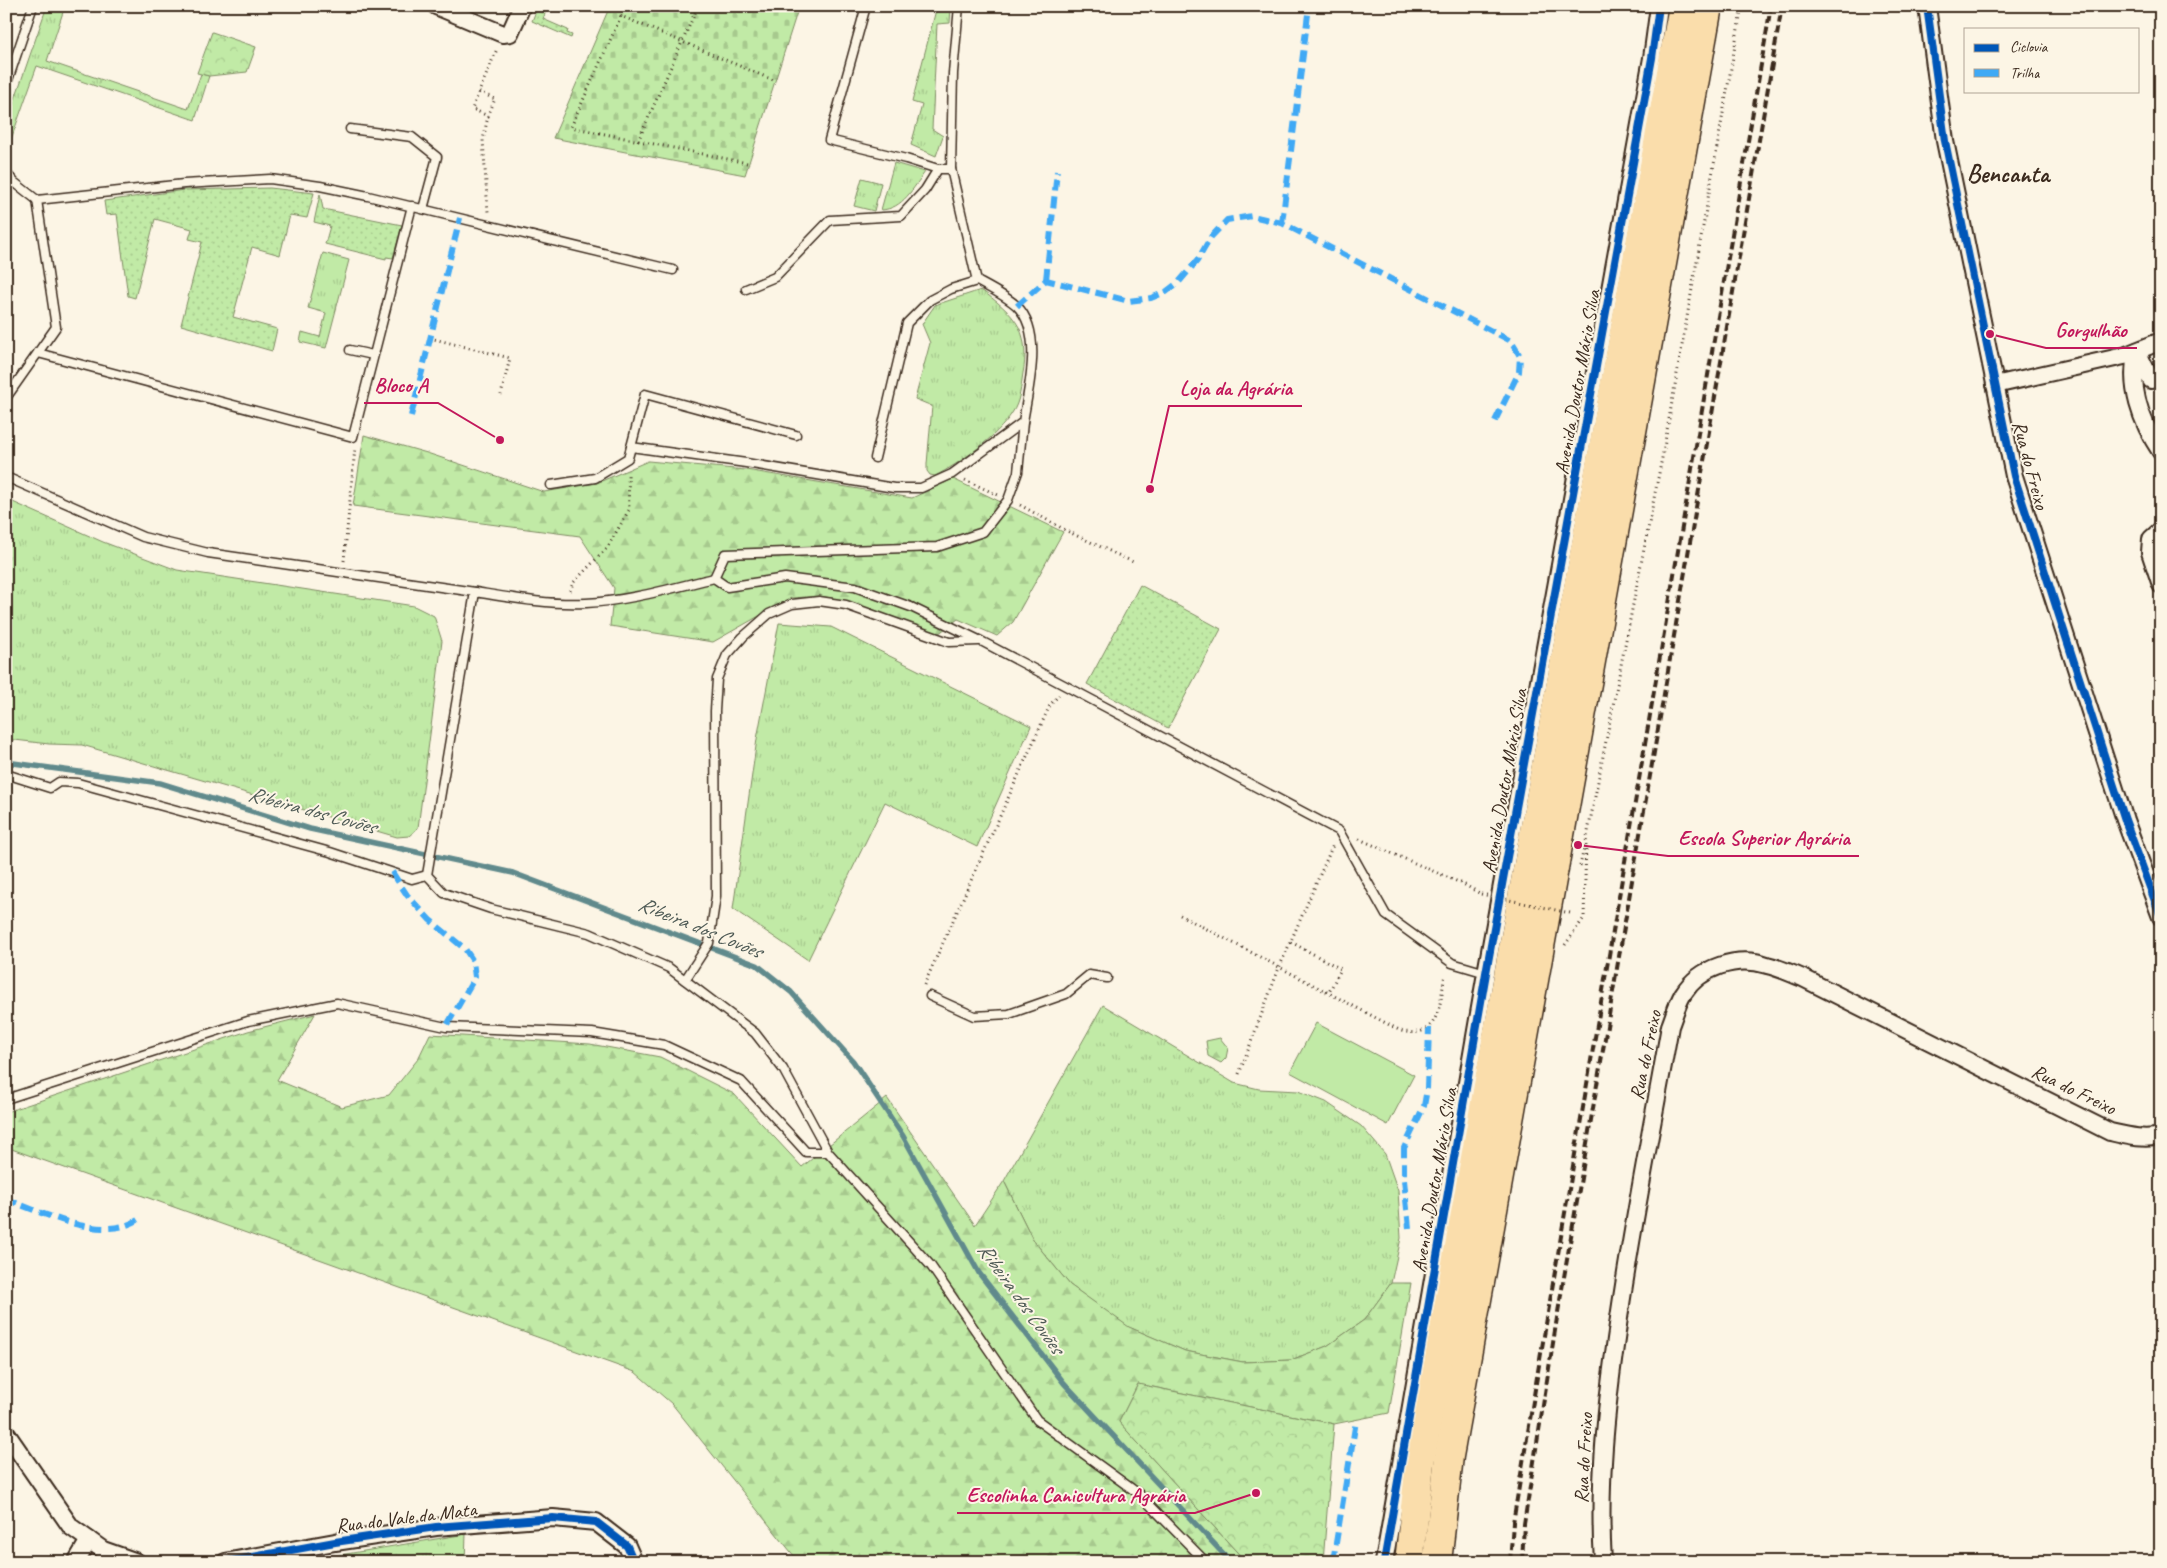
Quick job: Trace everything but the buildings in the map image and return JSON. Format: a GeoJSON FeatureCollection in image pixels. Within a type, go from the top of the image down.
{"type":"FeatureCollection","features":[{"type":"Feature","properties":{"kind":"highway"},"geometry":{"type":"LineString","coordinates":[[1409,1562],[1420,1462],[1683,6]]}},
{"type":"Feature","properties":{"kind":"highway"},"geometry":{"type":"LineString","coordinates":[[1437,1562],[1449,1456],[1708,6]]}},
{"type":"Feature","properties":{"kind":"street"},"geometry":{"type":"LineString","coordinates":[[436,6],[503,34],[510,33],[522,6]]}},
{"type":"Feature","properties":{"kind":"street","name":"Avenida Doutor Mário Silva"},"geometry":{"type":"LineString","coordinates":[[1384,1562],[1486,973],[1652,58],[1659,6]]}},
{"type":"Feature","properties":{"kind":"street","name":"Rua do Freixo"},"geometry":{"type":"LineString","coordinates":[[1928,6],[1945,141],[2014,476],[2125,820],[2161,917]]}},
{"type":"Feature","properties":{"kind":"street"},"geometry":{"type":"LineString","coordinates":[[1995,386],[2124,356],[2161,341]]}},
{"type":"Feature","properties":{"kind":"street"},"geometry":{"type":"LineString","coordinates":[[2138,351],[2151,380]]}},
{"type":"Feature","properties":{"kind":"street"},"geometry":{"type":"LineString","coordinates":[[2138,351],[2134,362],[2134,387],[2142,417],[2161,452]]}},
{"type":"Feature","properties":{"kind":"street"},"geometry":{"type":"LineString","coordinates":[[2161,530],[2151,539],[2150,552],[2161,585]]}},
{"type":"Feature","properties":{"kind":"street","name":"Rua do Freixo"},"geometry":{"type":"LineString","coordinates":[[1604,1562],[1601,1524],[1602,1460],[1608,1391],[1623,1288],[1670,1026],[1682,995],[1696,978],[1720,965],[1742,962],[1766,964],[1808,981],[2110,1132],[2148,1139],[2161,1136]]}},
{"type":"Feature","properties":{"kind":"street"},"geometry":{"type":"LineString","coordinates":[[6,1433],[71,1526],[103,1550],[137,1562]]}},
{"type":"Feature","properties":{"kind":"street","name":"Rua do Vale da Mata"},"geometry":{"type":"LineString","coordinates":[[225,1562],[335,1542],[436,1527],[553,1518],[596,1522],[627,1546],[634,1562]]}},
{"type":"Feature","properties":{"kind":"street"},"geometry":{"type":"LineString","coordinates":[[76,1562],[89,1540]]}},
{"type":"Feature","properties":{"kind":"lane"},"geometry":{"type":"LineString","coordinates":[[6,86],[33,6]]}},
{"type":"Feature","properties":{"kind":"lane"},"geometry":{"type":"LineString","coordinates":[[866,6],[829,140],[906,158],[938,169],[951,169]]}},
{"type":"Feature","properties":{"kind":"lane"},"geometry":{"type":"LineString","coordinates":[[714,578],[725,554],[937,546],[983,532],[1008,500],[1018,472],[1033,354],[1026,321],[1017,306],[977,281],[951,169],[953,74],[959,6]]}},
{"type":"Feature","properties":{"kind":"lane"},"geometry":{"type":"LineString","coordinates":[[350,129],[412,137],[437,157],[423,209]]}},
{"type":"Feature","properties":{"kind":"lane"},"geometry":{"type":"LineString","coordinates":[[746,289],[775,277],[830,220],[901,216],[925,190],[938,169]]}},
{"type":"Feature","properties":{"kind":"lane"},"geometry":{"type":"LineString","coordinates":[[6,173],[14,182],[37,200],[56,326],[6,398]]}},
{"type":"Feature","properties":{"kind":"lane"},"geometry":{"type":"LineString","coordinates":[[37,200],[184,184],[270,179],[320,186],[412,206],[673,270]]}},
{"type":"Feature","properties":{"kind":"lane"},"geometry":{"type":"LineString","coordinates":[[38,353],[352,437],[412,206]]}},
{"type":"Feature","properties":{"kind":"lane"},"geometry":{"type":"LineString","coordinates":[[875,458],[907,323],[930,300],[951,289],[977,281]]}},
{"type":"Feature","properties":{"kind":"lane"},"geometry":{"type":"LineString","coordinates":[[350,350],[373,355]]}},
{"type":"Feature","properties":{"kind":"lane"},"geometry":{"type":"LineString","coordinates":[[550,485],[595,478],[628,458],[645,394],[796,435]]}},
{"type":"Feature","properties":{"kind":"lane"},"geometry":{"type":"LineString","coordinates":[[631,446],[894,488],[921,488],[952,474],[1023,422]]}},
{"type":"Feature","properties":{"kind":"lane"},"geometry":{"type":"LineString","coordinates":[[6,477],[143,537],[208,553],[548,603],[587,603],[645,595],[714,578]]}},
{"type":"Feature","properties":{"kind":"lane"},"geometry":{"type":"LineString","coordinates":[[714,578],[726,587],[785,578],[855,587],[912,607],[981,641],[1339,831],[1386,915],[1448,960],[1486,973]]}},
{"type":"Feature","properties":{"kind":"lane"},"geometry":{"type":"LineString","coordinates":[[427,875],[475,592]]}},
{"type":"Feature","properties":{"kind":"lane"},"geometry":{"type":"LineString","coordinates":[[685,980],[708,943],[716,896],[715,711],[717,679],[727,655],[743,637],[769,614],[792,604],[820,601],[846,605],[949,642],[981,641]]}},
{"type":"Feature","properties":{"kind":"lane"},"geometry":{"type":"LineString","coordinates":[[6,774],[50,788],[59,782],[78,783],[320,849],[412,879],[427,875]]}},
{"type":"Feature","properties":{"kind":"lane"},"geometry":{"type":"LineString","coordinates":[[427,875],[444,893],[490,909],[588,933],[669,968],[755,1033],[783,1069],[828,1152],[931,1266],[1036,1420],[1139,1494],[1206,1562]]}},
{"type":"Feature","properties":{"kind":"lane"},"geometry":{"type":"LineString","coordinates":[[930,996],[974,1016],[1009,1014],[1066,994],[1089,975],[1107,978]]}},
{"type":"Feature","properties":{"kind":"lane"},"geometry":{"type":"LineString","coordinates":[[6,1099],[248,1021],[337,1003],[446,1027],[592,1032],[664,1045],[741,1081],[806,1152],[828,1152]]}},
{"type":"Feature","properties":{"kind":"path"},"geometry":{"type":"LineString","coordinates":[[625,6],[571,127],[747,163]]}},
{"type":"Feature","properties":{"kind":"path"},"geometry":{"type":"LineString","coordinates":[[638,141],[698,6]]}},
{"type":"Feature","properties":{"kind":"path"},"geometry":{"type":"LineString","coordinates":[[1577,874],[1586,842],[1663,453],[1742,6]]}},
{"type":"Feature","properties":{"kind":"path"},"geometry":{"type":"LineString","coordinates":[[621,16],[773,80]]}},
{"type":"Feature","properties":{"kind":"path"},"geometry":{"type":"LineString","coordinates":[[488,116],[472,109],[503,34]]}},
{"type":"Feature","properties":{"kind":"path"},"geometry":{"type":"LineString","coordinates":[[479,92],[495,99],[488,116],[484,148],[487,210],[491,225]]}},
{"type":"Feature","properties":{"kind":"path"},"geometry":{"type":"LineString","coordinates":[[430,338],[510,358],[501,395]]}},
{"type":"Feature","properties":{"kind":"path"},"geometry":{"type":"LineString","coordinates":[[343,572],[355,444]]}},
{"type":"Feature","properties":{"kind":"path"},"geometry":{"type":"LineString","coordinates":[[561,590],[570,591],[573,583],[606,548],[628,510],[628,458]]}},
{"type":"Feature","properties":{"kind":"path"},"geometry":{"type":"LineString","coordinates":[[952,474],[1001,496]]}},
{"type":"Feature","properties":{"kind":"path"},"geometry":{"type":"LineString","coordinates":[[1016,503],[1069,532],[1133,562]]}},
{"type":"Feature","properties":{"kind":"path"},"geometry":{"type":"LineString","coordinates":[[930,996],[923,984],[1050,705],[1068,686]]}},
{"type":"Feature","properties":{"kind":"path"},"geometry":{"type":"LineString","coordinates":[[1238,1074],[1279,968],[1339,831],[1463,884],[1481,894],[1570,913]]}},
{"type":"Feature","properties":{"kind":"path"},"geometry":{"type":"LineString","coordinates":[[1562,948],[1584,918],[1586,842]]}},
{"type":"Feature","properties":{"kind":"path"},"geometry":{"type":"LineString","coordinates":[[1180,915],[1401,1032],[1422,1033],[1429,1028],[1435,1019],[1448,960]]}},
{"type":"Feature","properties":{"kind":"path"},"geometry":{"type":"LineString","coordinates":[[1291,942],[1342,968],[1328,994]]}},
{"type":"Feature","properties":{"kind":"green space"},"geometry":{"type":"Polygon","coordinates":[[[47,6],[65,6],[47,61],[188,109],[201,74],[209,76],[195,120],[37,66],[9,145],[8,138],[6,138],[9,116],[47,6]]]}},
{"type":"Feature","properties":{"kind":"green space"},"geometry":{"type":"Polygon","coordinates":[[[538,6],[548,6],[543,19],[568,30],[567,33],[572,35],[571,38],[532,21],[538,6]]]}},
{"type":"Feature","properties":{"kind":"green space"},"geometry":{"type":"Polygon","coordinates":[[[610,6],[799,6],[745,175],[553,138],[610,6]]]}},
{"type":"Feature","properties":{"kind":"green space"},"geometry":{"type":"Polygon","coordinates":[[[937,6],[951,7],[950,23],[937,24],[932,129],[943,136],[936,156],[911,145],[922,105],[912,102],[937,6]]]}},
{"type":"Feature","properties":{"kind":"green space"},"geometry":{"type":"Polygon","coordinates":[[[212,32],[256,47],[247,72],[209,76],[197,73],[212,32]]]}},
{"type":"Feature","properties":{"kind":"green space"},"geometry":{"type":"Polygon","coordinates":[[[894,163],[925,172],[907,197],[889,209],[881,210],[894,163]]]}},
{"type":"Feature","properties":{"kind":"green space"},"geometry":{"type":"Polygon","coordinates":[[[862,178],[881,183],[874,211],[854,206],[862,178]]]}},
{"type":"Feature","properties":{"kind":"green space"},"geometry":{"type":"Polygon","coordinates":[[[270,188],[314,193],[307,218],[290,215],[280,255],[252,247],[233,317],[277,329],[272,351],[181,325],[202,242],[189,239],[192,229],[155,219],[135,298],[128,296],[117,214],[106,215],[104,201],[184,190],[270,188]]]}},
{"type":"Feature","properties":{"kind":"green space"},"geometry":{"type":"Polygon","coordinates":[[[320,194],[323,209],[402,225],[393,258],[386,257],[386,259],[325,244],[330,226],[314,222],[320,194]]]}},
{"type":"Feature","properties":{"kind":"green space"},"geometry":{"type":"Polygon","coordinates":[[[323,253],[349,260],[326,348],[300,342],[302,332],[320,337],[326,313],[308,308],[323,253]]]}},
{"type":"Feature","properties":{"kind":"green space"},"geometry":{"type":"Polygon","coordinates":[[[981,290],[1007,311],[1021,332],[1025,356],[1018,399],[1015,409],[1006,422],[988,440],[945,471],[935,476],[930,475],[927,471],[927,464],[932,406],[915,399],[930,343],[922,324],[935,305],[981,290]]]}},
{"type":"Feature","properties":{"kind":"green space"},"geometry":{"type":"Polygon","coordinates":[[[364,435],[427,453],[544,492],[597,483],[648,461],[746,470],[912,498],[953,479],[1063,532],[1013,622],[997,636],[958,619],[938,634],[847,601],[820,596],[791,598],[713,642],[610,626],[614,588],[580,536],[353,506],[364,435]]]}},
{"type":"Feature","properties":{"kind":"green space"},"geometry":{"type":"Polygon","coordinates":[[[6,499],[103,542],[177,570],[414,606],[434,616],[442,641],[418,828],[409,836],[397,837],[82,745],[49,744],[6,739],[6,499]]]}},
{"type":"Feature","properties":{"kind":"green space"},"geometry":{"type":"Polygon","coordinates":[[[1140,585],[1221,629],[1168,728],[1087,684],[1140,585]]]}},
{"type":"Feature","properties":{"kind":"green space"},"geometry":{"type":"Polygon","coordinates":[[[779,623],[831,627],[1031,726],[977,847],[885,802],[808,960],[733,909],[757,739],[779,623]]]}},
{"type":"Feature","properties":{"kind":"green space"},"geometry":{"type":"Polygon","coordinates":[[[1103,1005],[1234,1083],[1259,1089],[1298,1091],[1326,1102],[1361,1126],[1385,1154],[1398,1191],[1401,1238],[1391,1283],[1364,1320],[1327,1346],[1291,1360],[1243,1362],[1185,1351],[1126,1326],[1070,1285],[1033,1240],[1004,1181],[1103,1005]]]}},
{"type":"Feature","properties":{"kind":"green space"},"geometry":{"type":"Polygon","coordinates":[[[315,1014],[277,1080],[342,1107],[389,1095],[418,1059],[430,1034],[590,1044],[660,1057],[734,1094],[802,1167],[887,1098],[975,1225],[1004,1181],[1033,1240],[1070,1285],[1129,1327],[1185,1351],[1243,1362],[1291,1360],[1327,1346],[1364,1320],[1391,1283],[1411,1283],[1389,1413],[1334,1424],[1138,1384],[1119,1422],[1246,1562],[799,1562],[672,1404],[635,1372],[6,1147],[6,1112],[248,1031],[315,1014]]]}},
{"type":"Feature","properties":{"kind":"green space"},"geometry":{"type":"Polygon","coordinates":[[[1316,1023],[1414,1075],[1388,1125],[1290,1072],[1316,1023]]]}},
{"type":"Feature","properties":{"kind":"green space"},"geometry":{"type":"Polygon","coordinates":[[[1220,1038],[1228,1048],[1226,1058],[1221,1063],[1208,1056],[1206,1041],[1220,1038]]]}},
{"type":"Feature","properties":{"kind":"green space"},"geometry":{"type":"Polygon","coordinates":[[[1138,1384],[1334,1424],[1323,1562],[1246,1562],[1119,1422],[1138,1384]]]}},
{"type":"Feature","properties":{"kind":"green space"},"geometry":{"type":"Polygon","coordinates":[[[466,1534],[465,1562],[298,1562],[466,1534]]]}},
{"type":"Feature","properties":{"kind":"waterway","name":"Ribeira dos Covões"},"geometry":{"type":"LineString","coordinates":[[6,762],[160,783],[310,829],[513,873],[757,965],[791,992],[853,1061],[903,1136],[979,1273],[1064,1383],[1231,1562]]}},
{"type":"Feature","properties":{"kind":"waterway"},"geometry":{"type":"LineString","coordinates":[[1558,1560],[1562,1562]]}},
{"type":"Feature","properties":{"kind":"railway"},"geometry":{"type":"LineString","coordinates":[[1510,1562],[1513,1523],[1538,1371],[1771,6]]}},
{"type":"Feature","properties":{"kind":"railway"},"geometry":{"type":"LineString","coordinates":[[1522,1562],[1524,1524],[1557,1318],[1782,6]]}},
{"type":"Feature","properties":{"kind":"marked path"},"geometry":{"type":"LineString","coordinates":[[1282,223],[1309,6]]}},
{"type":"Feature","properties":{"kind":"marked path"},"geometry":{"type":"LineString","coordinates":[[1046,280],[1057,171]]}},
{"type":"Feature","properties":{"kind":"marked path"},"geometry":{"type":"LineString","coordinates":[[1017,306],[1046,280],[1129,301],[1151,298],[1166,292],[1179,282],[1197,261],[1211,237],[1227,220],[1252,216],[1282,223],[1511,341],[1520,356],[1519,372],[1495,421]]}},
{"type":"Feature","properties":{"kind":"marked path"},"geometry":{"type":"LineString","coordinates":[[411,416],[460,218]]}},
{"type":"Feature","properties":{"kind":"marked path"},"geometry":{"type":"LineString","coordinates":[[392,872],[407,895],[430,920],[465,949],[473,961],[475,977],[446,1027]]}},
{"type":"Feature","properties":{"kind":"marked path"},"geometry":{"type":"LineString","coordinates":[[1409,1228],[1404,1180],[1404,1148],[1424,1106],[1427,1089],[1429,1028]]}},
{"type":"Feature","properties":{"kind":"marked path"},"geometry":{"type":"LineString","coordinates":[[6,1199],[74,1224],[93,1227],[111,1228],[127,1225],[142,1217]]}},
{"type":"Feature","properties":{"kind":"marked path"},"geometry":{"type":"LineString","coordinates":[[1335,1562],[1334,1555],[1356,1421]]}},
{"type":"Feature","properties":{"kind":"cycle path"},"geometry":{"type":"LineString","coordinates":[[1384,1562],[1486,973],[1652,58],[1659,6]]}},
{"type":"Feature","properties":{"kind":"cycle path"},"geometry":{"type":"LineString","coordinates":[[1927,6],[1945,141],[2014,476],[2125,820],[2161,917]]}},
{"type":"Feature","properties":{"kind":"cycle path"},"geometry":{"type":"LineString","coordinates":[[225,1562],[335,1542],[436,1527],[553,1518],[596,1522],[627,1546],[634,1562]]}},
{"type":"Feature","properties":{"kind":"place","name":"Gorgulhão"},"geometry":{"type":"Point","coordinates":[1990,334]}},
{"type":"Feature","properties":{"kind":"place","name":"Bloco A"},"geometry":{"type":"Point","coordinates":[500,440]}},
{"type":"Feature","properties":{"kind":"place","name":"Loja da Agrária"},"geometry":{"type":"Point","coordinates":[1150,489]}},
{"type":"Feature","properties":{"kind":"place","name":"Escola Superior Agrária"},"geometry":{"type":"Point","coordinates":[1578,845]}},
{"type":"Feature","properties":{"kind":"place","name":"Escolinha Canicultura Agrária"},"geometry":{"type":"Point","coordinates":[1256,1493]}},
{"type":"Feature","properties":{"kind":"district","name":"Bencanta"},"geometry":{"type":"Point","coordinates":[2008,173]}}]}
